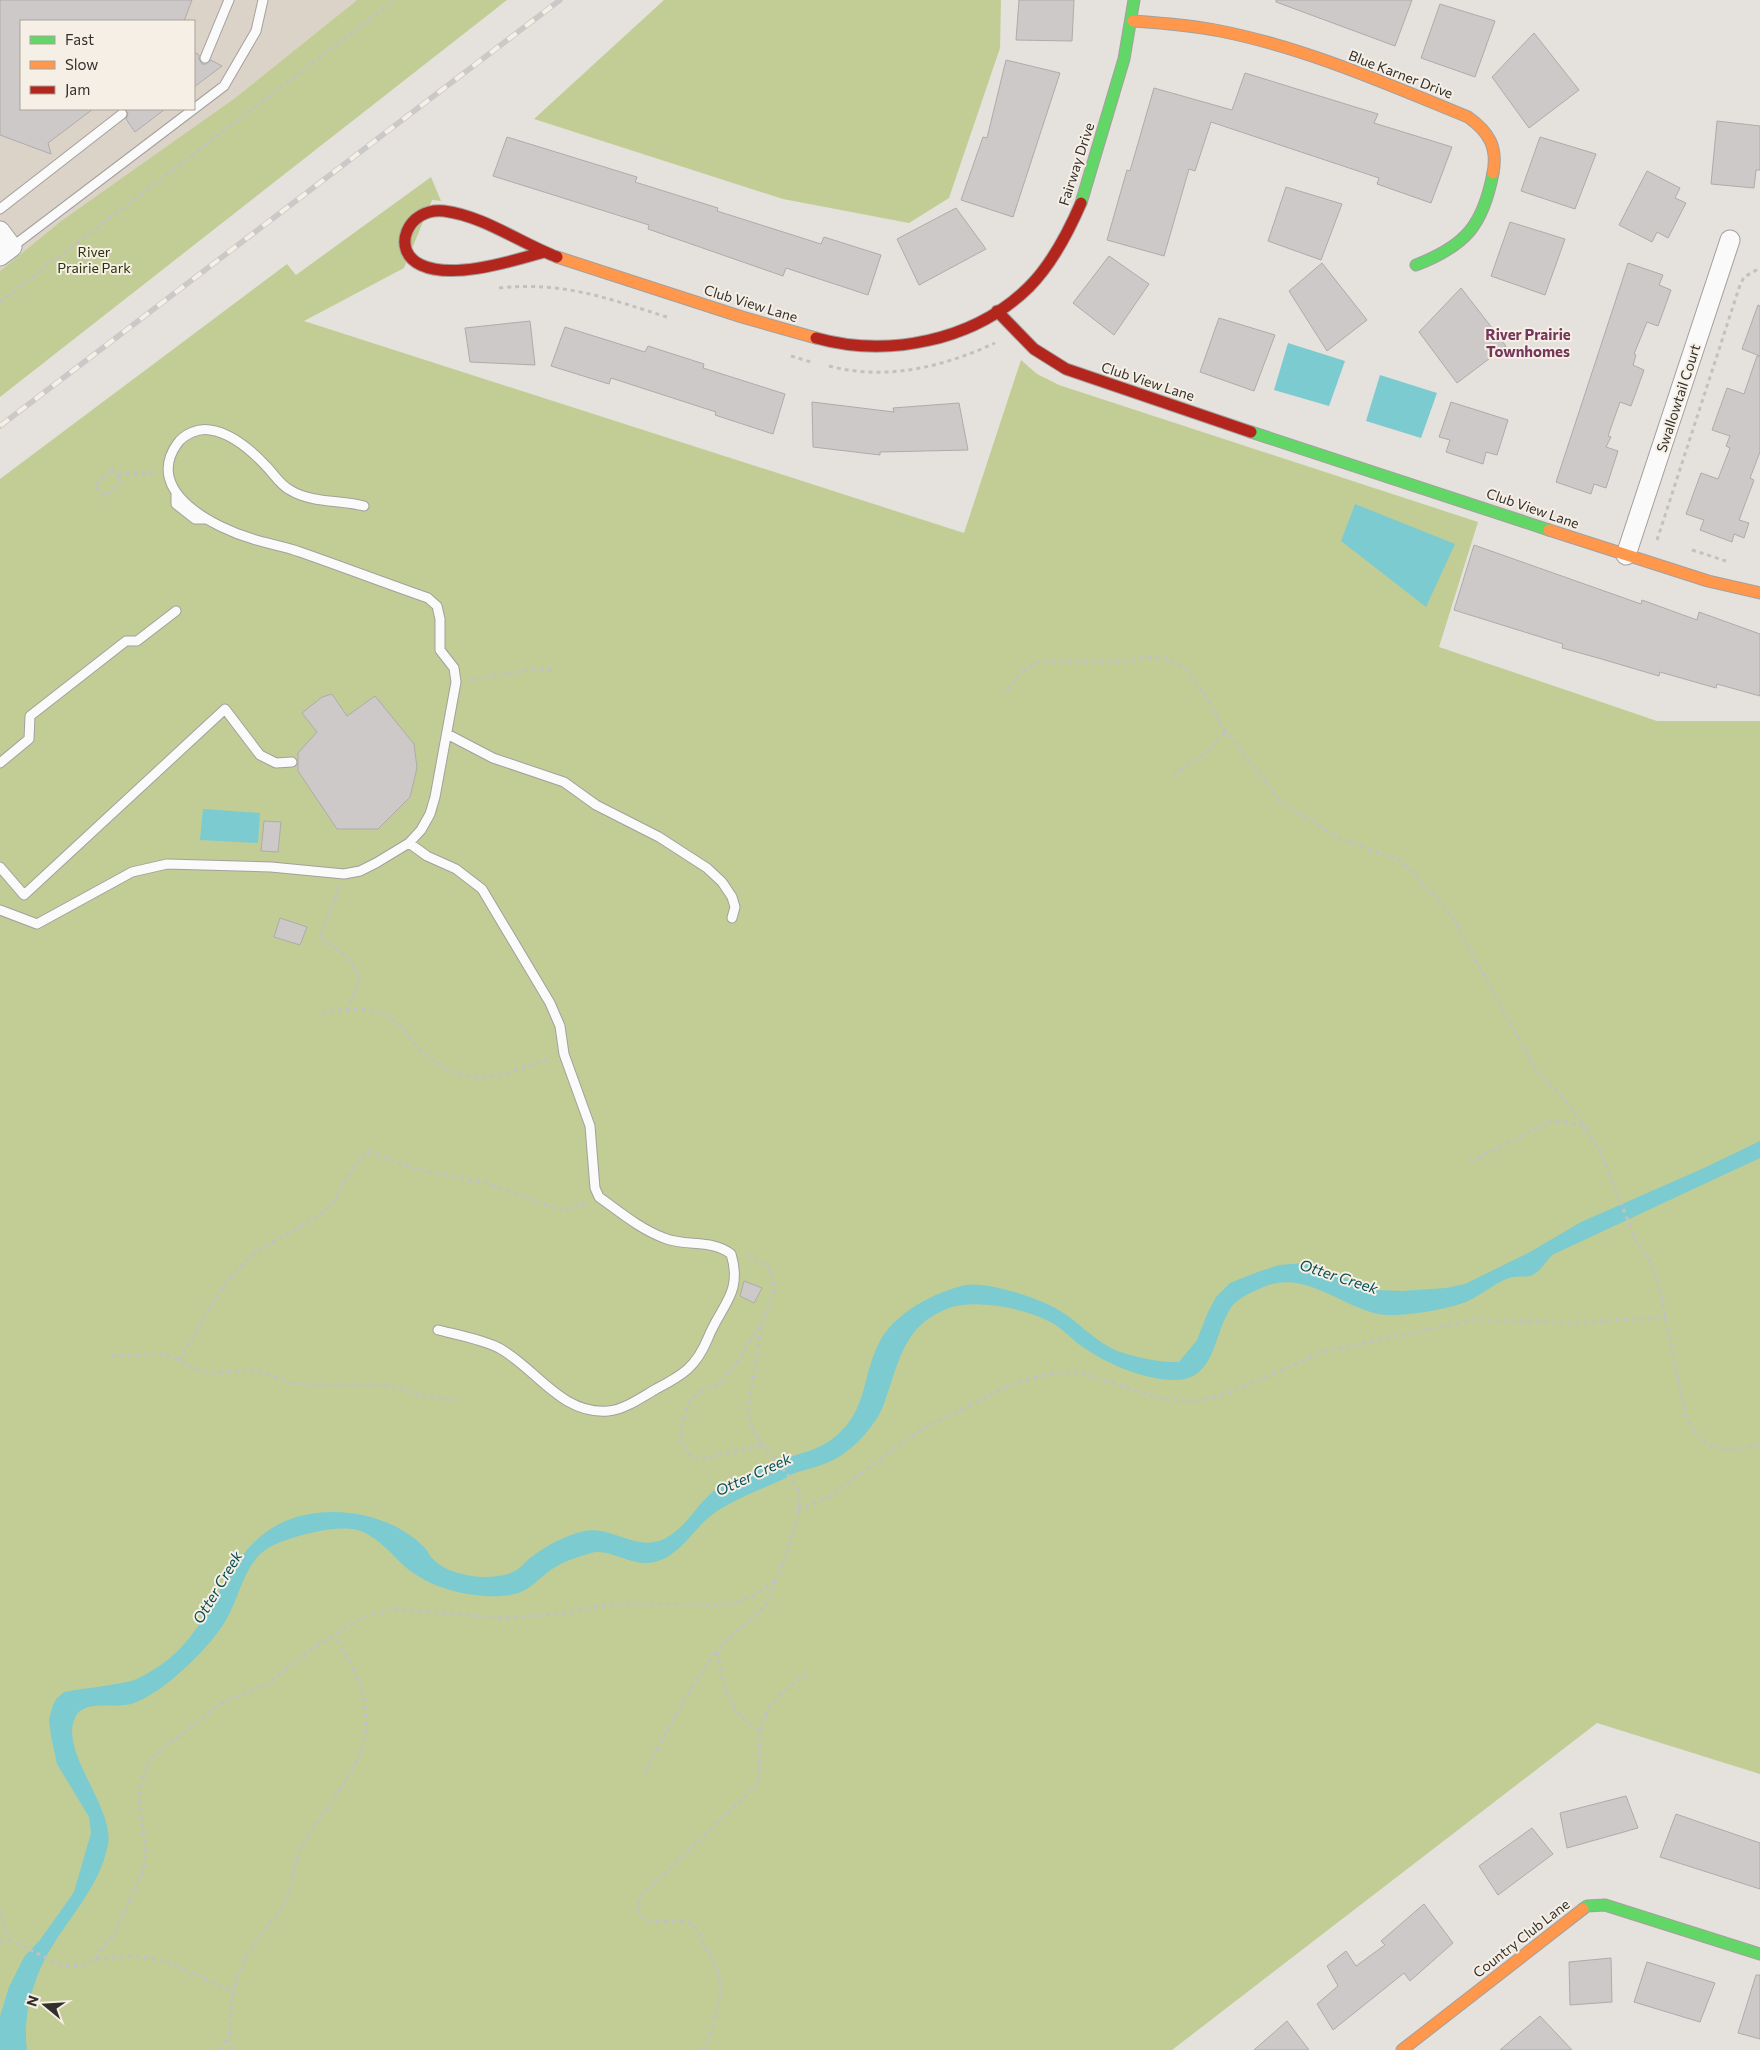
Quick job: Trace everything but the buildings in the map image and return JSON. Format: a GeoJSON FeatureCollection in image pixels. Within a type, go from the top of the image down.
{"type":"FeatureCollection","features":[{"type":"Feature","properties":{"kind":"street","name":"Fairway Drive"},"geometry":{"type":"LineString","coordinates":[[997,311],[1028,287],[1054,253],[1076,214],[1115,90],[1133,21],[1134,0]]}},
{"type":"Feature","properties":{"kind":"street","name":"Blue Karner Drive"},"geometry":{"type":"LineString","coordinates":[[1133,21],[1209,30],[1277,45],[1321,59],[1468,117],[1484,128],[1493,144],[1495,162],[1491,183],[1476,222],[1461,242],[1442,254],[1416,265]]}},
{"type":"Feature","properties":{"kind":"street","name":"Club View Lane"},"geometry":{"type":"LineString","coordinates":[[544,252],[456,270],[428,270],[411,259],[406,249],[405,237],[409,226],[417,215],[430,211],[468,218],[544,252],[720,310],[845,345],[875,348],[924,342],[957,331],[997,311],[1030,348],[1053,363],[1080,375],[1626,555],[1708,581],[1760,593]]}},
{"type":"Feature","properties":{"kind":"street"},"geometry":{"type":"LineString","coordinates":[[0,231],[6,252]]}},
{"type":"Feature","properties":{"kind":"street","name":"Swallowtail Court"},"geometry":{"type":"LineString","coordinates":[[1626,555],[1730,240]]}},
{"type":"Feature","properties":{"kind":"street","name":"Country Club Lane"},"geometry":{"type":"LineString","coordinates":[[1402,2050],[1426,2042],[1587,1906],[1605,1905],[1760,1954]]}},
{"type":"Feature","properties":{"kind":"lane"},"geometry":{"type":"LineString","coordinates":[[205,58],[229,0]]}},
{"type":"Feature","properties":{"kind":"lane"},"geometry":{"type":"LineString","coordinates":[[195,108],[224,86],[256,31],[263,0]]}},
{"type":"Feature","properties":{"kind":"lane"},"geometry":{"type":"LineString","coordinates":[[6,252],[192,110]]}},
{"type":"Feature","properties":{"kind":"lane"},"geometry":{"type":"LineString","coordinates":[[0,209],[122,114]]}},
{"type":"Feature","properties":{"kind":"lane"},"geometry":{"type":"LineString","coordinates":[[0,910],[37,924],[132,872],[167,864],[272,867],[344,874],[360,871],[409,843],[421,830],[430,814],[435,797],[456,682],[454,668],[440,650],[440,619],[437,606],[428,598],[289,548],[253,539],[206,519],[176,493],[167,474],[174,448],[180,440],[189,433],[209,430],[232,438],[250,450],[290,490],[314,498],[364,506]]}},
{"type":"Feature","properties":{"kind":"lane"},"geometry":{"type":"LineString","coordinates":[[0,763],[29,739],[30,716],[126,641],[137,641],[176,611]]}},
{"type":"Feature","properties":{"kind":"lane"},"geometry":{"type":"LineString","coordinates":[[0,867],[24,895],[225,709],[260,755],[276,763],[292,762]]}},
{"type":"Feature","properties":{"kind":"lane"},"geometry":{"type":"LineString","coordinates":[[447,734],[493,758],[564,782],[596,806],[658,837],[683,852],[707,868],[722,882],[732,897],[735,907],[732,918]]}},
{"type":"Feature","properties":{"kind":"lane"},"geometry":{"type":"LineString","coordinates":[[409,843],[427,856],[456,869],[482,889],[550,1003],[560,1026],[564,1054],[590,1126],[595,1188],[599,1197],[648,1231],[666,1239],[711,1245],[731,1254],[736,1277],[734,1289],[694,1364],[683,1374],[668,1383],[608,1411],[576,1407],[562,1400],[541,1379],[500,1349],[484,1342],[438,1330]]}},
{"type":"Feature","properties":{"kind":"path"},"geometry":{"type":"LineString","coordinates":[[0,302],[395,0]]}},
{"type":"Feature","properties":{"kind":"path"},"geometry":{"type":"LineString","coordinates":[[1665,543],[1656,540],[1740,285],[1744,278],[1760,268]]}},
{"type":"Feature","properties":{"kind":"path"},"geometry":{"type":"LineString","coordinates":[[490,289],[518,286],[560,287],[583,291],[678,321]]}},
{"type":"Feature","properties":{"kind":"path"},"geometry":{"type":"LineString","coordinates":[[826,365],[843,370],[888,373],[931,367],[969,355],[1013,331]]}},
{"type":"Feature","properties":{"kind":"path"},"geometry":{"type":"LineString","coordinates":[[790,356],[817,363]]}},
{"type":"Feature","properties":{"kind":"path"},"geometry":{"type":"LineString","coordinates":[[118,474],[122,481],[105,497],[94,485],[112,469],[118,474],[167,474]]}},
{"type":"Feature","properties":{"kind":"path"},"geometry":{"type":"LineString","coordinates":[[1684,548],[1730,562]]}},
{"type":"Feature","properties":{"kind":"path"},"geometry":{"type":"LineString","coordinates":[[1007,690],[1021,672],[1041,661],[1125,661],[1148,657],[1169,660],[1186,669],[1207,698],[1226,731],[1281,802],[1338,838],[1402,862],[1449,912],[1535,1068],[1566,1101],[1586,1128],[1601,1153],[1636,1241],[1649,1259],[1658,1281],[1686,1417],[1696,1435],[1708,1444],[1726,1449],[1742,1449],[1760,1444]]}},
{"type":"Feature","properties":{"kind":"path"},"geometry":{"type":"LineString","coordinates":[[456,682],[534,669],[553,670]]}},
{"type":"Feature","properties":{"kind":"path"},"geometry":{"type":"LineString","coordinates":[[1173,775],[1206,753],[1226,731]]}},
{"type":"Feature","properties":{"kind":"path"},"geometry":{"type":"LineString","coordinates":[[344,874],[320,938],[342,952],[356,967],[360,977],[348,1009]]}},
{"type":"Feature","properties":{"kind":"path"},"geometry":{"type":"LineString","coordinates":[[322,1012],[348,1009],[376,1012],[389,1016],[400,1025],[434,1062],[449,1071],[468,1076],[487,1077],[564,1054]]}},
{"type":"Feature","properties":{"kind":"path"},"geometry":{"type":"LineString","coordinates":[[1470,1162],[1550,1122],[1564,1121],[1586,1128]]}},
{"type":"Feature","properties":{"kind":"path"},"geometry":{"type":"LineString","coordinates":[[179,1360],[216,1296],[237,1271],[249,1258],[316,1218],[331,1206],[354,1166],[368,1151],[418,1170],[488,1183],[550,1207],[567,1210],[599,1197]]}},
{"type":"Feature","properties":{"kind":"path"},"geometry":{"type":"LineString","coordinates":[[731,1254],[744,1254],[754,1258],[769,1269],[773,1278],[772,1295],[760,1326],[724,1378],[714,1388],[697,1394],[692,1398],[686,1411],[682,1439],[686,1451],[698,1459],[706,1459],[734,1450],[762,1445]]}},
{"type":"Feature","properties":{"kind":"path"},"geometry":{"type":"LineString","coordinates":[[798,1510],[828,1497],[918,1431],[1015,1382],[1054,1373],[1079,1372],[1160,1398],[1191,1402],[1218,1397],[1284,1367],[1326,1351],[1474,1320],[1575,1324],[1666,1317]]}},
{"type":"Feature","properties":{"kind":"path"},"geometry":{"type":"LineString","coordinates":[[645,1772],[681,1705],[717,1651],[732,1634],[765,1606],[795,1526],[799,1493],[796,1484],[762,1445],[752,1427],[748,1408],[760,1326]]}},
{"type":"Feature","properties":{"kind":"path"},"geometry":{"type":"LineString","coordinates":[[111,1356],[165,1354],[190,1367],[210,1373],[249,1370],[262,1372],[290,1383],[312,1385],[382,1385],[400,1388],[425,1397],[460,1401]]}},
{"type":"Feature","properties":{"kind":"path"},"geometry":{"type":"LineString","coordinates":[[96,1959],[126,1910],[143,1870],[146,1851],[139,1801],[140,1786],[150,1759],[222,1703],[267,1684],[312,1649],[335,1637],[363,1617],[394,1609],[505,1618],[557,1614],[614,1604],[718,1605],[737,1602],[755,1595],[776,1579]]}},
{"type":"Feature","properties":{"kind":"path"},"geometry":{"type":"LineString","coordinates":[[231,2050],[232,1991],[254,1944],[280,1911],[287,1897],[295,1860],[301,1846],[354,1765],[363,1745],[366,1726],[362,1694],[356,1675],[335,1637]]}},
{"type":"Feature","properties":{"kind":"path"},"geometry":{"type":"LineString","coordinates":[[717,1651],[721,1673],[732,1703],[740,1716],[750,1725],[760,1730]]}},
{"type":"Feature","properties":{"kind":"path"},"geometry":{"type":"LineString","coordinates":[[703,2050],[716,2008],[720,1985],[716,1965],[694,1927],[688,1922],[659,1923],[648,1921],[638,1906],[640,1897],[757,1785],[760,1775],[760,1730],[768,1706],[807,1673]]}},
{"type":"Feature","properties":{"kind":"path"},"geometry":{"type":"LineString","coordinates":[[0,1910],[5,1930],[11,1940],[60,1964],[82,1966],[96,1959],[123,1956],[149,1958],[182,1968],[232,1991]]}},
{"type":"Feature","properties":{"kind":"path"},"geometry":{"type":"LineString","coordinates":[[0,1942],[11,1940]]}},
{"type":"Feature","properties":{"kind":"path"},"geometry":{"type":"LineString","coordinates":[[221,2050],[230,2033]]}},
{"type":"Feature","properties":{"kind":"shaded area"},"geometry":{"type":"Polygon","coordinates":[[[0,0],[357,0],[235,98],[61,221],[0,271],[0,0]]]}},
{"type":"Feature","properties":{"kind":"green space","name":"River Prairie Park"},"geometry":{"type":"Polygon","coordinates":[[[357,0],[507,0],[0,397],[0,271],[61,221],[235,98],[357,0]]]}},
{"type":"Feature","properties":{"kind":"green space"},"geometry":{"type":"Polygon","coordinates":[[[664,0],[1001,0],[1000,48],[949,198],[909,223],[783,199],[534,119],[664,0]]]}},
{"type":"Feature","properties":{"kind":"green space"},"geometry":{"type":"Polygon","coordinates":[[[431,177],[441,201],[432,200],[404,268],[304,321],[964,533],[1021,360],[1037,374],[1059,385],[1478,522],[1439,647],[1657,721],[1760,721],[1760,1774],[1597,1723],[1172,2050],[0,2050],[0,479],[287,264],[296,275],[431,177]]]}},
{"type":"Feature","properties":{"kind":"water"},"geometry":{"type":"Polygon","coordinates":[[[1288,343],[1345,361],[1329,406],[1274,390],[1288,343]]]}},
{"type":"Feature","properties":{"kind":"water"},"geometry":{"type":"Polygon","coordinates":[[[1380,375],[1437,393],[1421,438],[1366,421],[1380,375]]]}},
{"type":"Feature","properties":{"kind":"water"},"geometry":{"type":"Polygon","coordinates":[[[1355,504],[1455,544],[1426,607],[1341,541],[1355,504]]]}},
{"type":"Feature","properties":{"kind":"water"},"geometry":{"type":"Polygon","coordinates":[[[203,809],[260,813],[258,843],[200,840],[203,809]]]}},
{"type":"Feature","properties":{"kind":"water","name":"Otter Creek"},"geometry":{"type":"Polygon","coordinates":[[[1760,1141],[1760,1158],[1552,1255],[1533,1275],[1516,1276],[1507,1279],[1469,1301],[1455,1306],[1420,1313],[1386,1315],[1364,1310],[1309,1286],[1295,1283],[1280,1283],[1266,1286],[1233,1305],[1226,1316],[1206,1364],[1188,1378],[1160,1379],[1135,1373],[1109,1363],[1076,1342],[1054,1324],[1031,1314],[988,1305],[960,1305],[949,1308],[924,1323],[908,1342],[897,1365],[880,1412],[874,1423],[856,1444],[833,1460],[793,1474],[738,1499],[721,1509],[706,1520],[674,1553],[658,1561],[639,1562],[596,1552],[559,1565],[521,1592],[512,1595],[490,1596],[453,1591],[419,1577],[370,1535],[354,1529],[318,1531],[274,1545],[264,1551],[250,1568],[220,1629],[205,1648],[176,1676],[158,1690],[137,1702],[124,1705],[92,1707],[79,1712],[75,1718],[72,1732],[74,1747],[104,1814],[108,1830],[108,1845],[99,1873],[40,1969],[28,2009],[26,2023],[27,2050],[0,2050],[0,2016],[9,1987],[24,1957],[40,1940],[74,1892],[91,1833],[89,1817],[57,1764],[49,1720],[56,1699],[64,1692],[131,1681],[161,1665],[182,1647],[199,1625],[241,1557],[259,1538],[281,1523],[310,1514],[325,1512],[340,1512],[371,1517],[385,1522],[412,1537],[442,1566],[462,1574],[482,1577],[511,1573],[549,1545],[570,1535],[585,1531],[605,1532],[644,1543],[654,1542],[664,1539],[680,1528],[704,1500],[724,1484],[819,1447],[836,1436],[846,1426],[859,1404],[873,1357],[884,1334],[915,1306],[954,1288],[975,1284],[1012,1291],[1057,1309],[1113,1349],[1145,1358],[1179,1362],[1197,1340],[1216,1297],[1230,1283],[1255,1273],[1279,1265],[1304,1263],[1376,1290],[1402,1291],[1446,1288],[1465,1284],[1530,1252],[1581,1222],[1704,1168],[1760,1141]]]}},
{"type":"Feature","properties":{"kind":"railway"},"geometry":{"type":"LineString","coordinates":[[0,426],[560,0]]}},
{"type":"Feature","properties":{"kind":"traffic: fast"},"geometry":{"type":"LineString","coordinates":[[1081,203],[1124,59],[1134,0]]}},
{"type":"Feature","properties":{"kind":"traffic: fast"},"geometry":{"type":"LineString","coordinates":[[1416,265],[1447,250],[1469,232],[1484,207],[1493,173]]}},
{"type":"Feature","properties":{"kind":"traffic: fast"},"geometry":{"type":"LineString","coordinates":[[1251,432],[1549,530]]}},
{"type":"Feature","properties":{"kind":"traffic: fast"},"geometry":{"type":"LineString","coordinates":[[1583,1909],[1587,1906],[1605,1905],[1760,1954]]}},
{"type":"Feature","properties":{"kind":"traffic: slow"},"geometry":{"type":"LineString","coordinates":[[1133,21],[1176,24],[1209,29],[1284,47],[1346,68],[1468,117],[1481,128],[1490,141],[1494,155],[1493,173]]}},
{"type":"Feature","properties":{"kind":"traffic: slow"},"geometry":{"type":"LineString","coordinates":[[557,257],[742,317],[816,338]]}},
{"type":"Feature","properties":{"kind":"traffic: slow"},"geometry":{"type":"LineString","coordinates":[[1549,530],[1708,581],[1760,593]]}},
{"type":"Feature","properties":{"kind":"traffic: slow"},"geometry":{"type":"LineString","coordinates":[[1402,2050],[1583,1909]]}},
{"type":"Feature","properties":{"kind":"traffic: jam"},"geometry":{"type":"LineString","coordinates":[[816,338],[844,344],[872,346],[901,345],[929,340],[983,321],[1007,306],[1037,278],[1059,248],[1081,203]]}},
{"type":"Feature","properties":{"kind":"traffic: jam"},"geometry":{"type":"LineString","coordinates":[[544,252],[482,268],[449,271],[421,265],[406,250],[405,241],[407,231],[420,216],[431,212],[444,211],[473,218],[488,224],[557,257]]}},
{"type":"Feature","properties":{"kind":"traffic: jam"},"geometry":{"type":"LineString","coordinates":[[997,311],[1034,349],[1066,369],[1251,432]]}},
{"type":"Feature","properties":{"kind":"district","name":"River Prairie Townhomes"},"geometry":{"type":"Point","coordinates":[1528,342]}}]}
